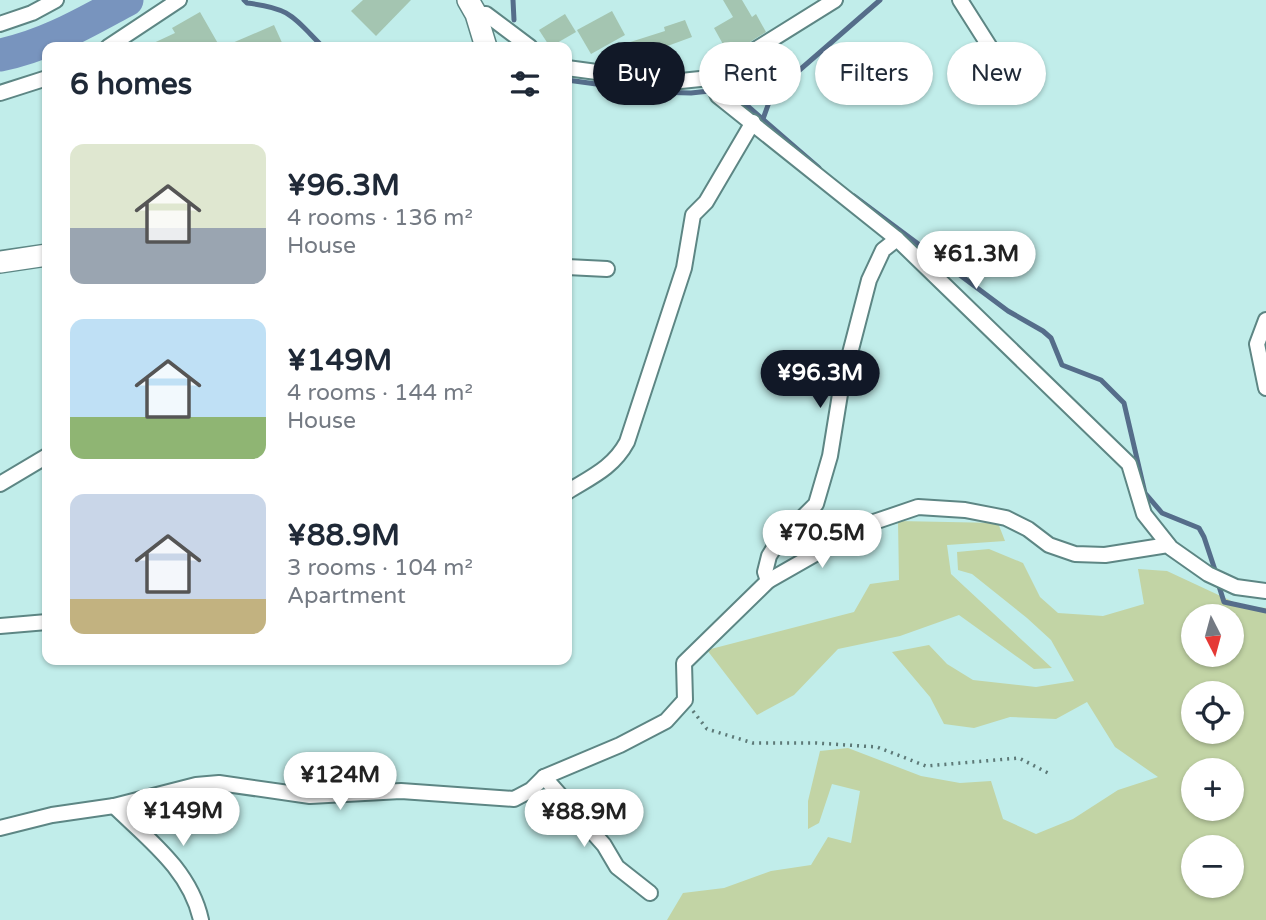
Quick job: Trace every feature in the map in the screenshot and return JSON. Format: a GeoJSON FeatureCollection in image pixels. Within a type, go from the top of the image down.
{"type":"FeatureCollection","features":[{"type":"Feature","properties":{"kind":"street"},"geometry":{"type":"LineString","coordinates":[[0,24],[32,13],[56,0]]}},
{"type":"Feature","properties":{"kind":"street"},"geometry":{"type":"LineString","coordinates":[[116,42],[180,0]]}},
{"type":"Feature","properties":{"kind":"street"},"geometry":{"type":"LineString","coordinates":[[775,42],[835,0]]}},
{"type":"Feature","properties":{"kind":"street"},"geometry":{"type":"LineString","coordinates":[[960,0],[986,42]]}},
{"type":"Feature","properties":{"kind":"street"},"geometry":{"type":"LineString","coordinates":[[472,7],[484,42]]}},
{"type":"Feature","properties":{"kind":"street"},"geometry":{"type":"LineString","coordinates":[[472,7],[486,14],[523,42]]}},
{"type":"Feature","properties":{"kind":"street"},"geometry":{"type":"LineString","coordinates":[[572,69],[699,85]]}},
{"type":"Feature","properties":{"kind":"street"},"geometry":{"type":"LineString","coordinates":[[0,93],[42,80]]}},
{"type":"Feature","properties":{"kind":"street"},"geometry":{"type":"LineString","coordinates":[[734,105],[897,239],[1129,464],[1144,514],[1168,545],[1208,574],[1236,587],[1266,591]]}},
{"type":"Feature","properties":{"kind":"street"},"geometry":{"type":"LineString","coordinates":[[572,489],[608,467],[619,457],[627,442],[684,268],[693,215],[706,202],[753,122]]}},
{"type":"Feature","properties":{"kind":"street"},"geometry":{"type":"LineString","coordinates":[[768,581],[765,572],[769,556],[777,543],[816,504],[830,456],[841,388],[869,281],[883,250],[897,239]]}},
{"type":"Feature","properties":{"kind":"street"},"geometry":{"type":"LineString","coordinates":[[0,262],[42,256]]}},
{"type":"Feature","properties":{"kind":"street"},"geometry":{"type":"LineString","coordinates":[[572,267],[607,270]]}},
{"type":"Feature","properties":{"kind":"street"},"geometry":{"type":"LineString","coordinates":[[1266,320],[1257,344],[1266,387]]}},
{"type":"Feature","properties":{"kind":"street"},"geometry":{"type":"LineString","coordinates":[[0,484],[42,459]]}},
{"type":"Feature","properties":{"kind":"street"},"geometry":{"type":"LineString","coordinates":[[0,828],[219,782],[310,796],[401,791],[514,799],[531,790],[544,777],[620,745],[666,721],[685,700],[684,663],[768,581],[869,524],[918,507],[965,510],[1006,518],[1028,529],[1049,545],[1075,554],[1105,555],[1168,545]]}},
{"type":"Feature","properties":{"kind":"street"},"geometry":{"type":"LineString","coordinates":[[0,626],[42,622]]}},
{"type":"Feature","properties":{"kind":"street"},"geometry":{"type":"LineString","coordinates":[[544,777],[604,845],[617,867],[650,893]]}},
{"type":"Feature","properties":{"kind":"street"},"geometry":{"type":"LineString","coordinates":[[114,806],[175,865],[193,893],[201,920]]}},
{"type":"Feature","properties":{"kind":"path"},"geometry":{"type":"LineString","coordinates":[[685,700],[706,729],[753,743],[877,747],[926,766],[1019,758],[1050,774]]}},
{"type":"Feature","properties":{"kind":"green space"},"geometry":{"type":"Polygon","coordinates":[[[898,521],[998,523],[1005,541],[947,545],[951,574],[1052,668],[1034,669],[959,615],[900,636],[838,649],[794,695],[757,715],[707,650],[854,612],[870,584],[899,580],[898,521]]]}},
{"type":"Feature","properties":{"kind":"green space"},"geometry":{"type":"Polygon","coordinates":[[[989,549],[1023,563],[1040,597],[1058,613],[1103,616],[1144,604],[1138,569],[1167,571],[1238,604],[1181,604],[1181,667],[1244,667],[1244,605],[1266,608],[1266,920],[667,920],[683,893],[724,888],[771,871],[811,865],[828,837],[851,843],[860,791],[832,784],[819,823],[808,829],[808,801],[820,751],[848,748],[921,776],[960,783],[991,781],[1003,819],[1036,834],[1073,819],[1118,790],[1158,777],[1115,747],[1087,702],[1056,719],[1010,717],[974,728],[944,724],[930,697],[892,652],[929,645],[947,664],[973,680],[1036,687],[1074,681],[1051,640],[972,574],[958,570],[957,552],[989,549]]]}},
{"type":"Feature","properties":{"kind":"building"},"geometry":{"type":"Polygon","coordinates":[[[363,0],[411,0],[376,36],[351,11],[363,0]]]}},
{"type":"Feature","properties":{"kind":"building"},"geometry":{"type":"Polygon","coordinates":[[[723,0],[742,0],[752,17],[756,14],[766,32],[750,42],[722,42],[714,28],[733,17],[723,0]]]}},
{"type":"Feature","properties":{"kind":"building"},"geometry":{"type":"Polygon","coordinates":[[[612,11],[625,35],[612,42],[593,42],[591,54],[577,30],[612,11]]]}},
{"type":"Feature","properties":{"kind":"building"},"geometry":{"type":"Polygon","coordinates":[[[200,12],[217,42],[156,42],[175,33],[172,28],[200,12]]]}},
{"type":"Feature","properties":{"kind":"building"},"geometry":{"type":"Polygon","coordinates":[[[565,14],[576,32],[559,42],[547,42],[539,30],[565,14]]]}},
{"type":"Feature","properties":{"kind":"building"},"geometry":{"type":"Polygon","coordinates":[[[685,20],[692,37],[678,42],[630,42],[665,31],[664,27],[685,20]]]}},
{"type":"Feature","properties":{"kind":"building"},"geometry":{"type":"Polygon","coordinates":[[[274,25],[282,42],[235,42],[274,25]]]}},
{"type":"Feature","properties":{"kind":"waterway"},"geometry":{"type":"LineString","coordinates":[[43,42],[127,0]]}},
{"type":"Feature","properties":{"kind":"waterway"},"geometry":{"type":"LineString","coordinates":[[244,0],[282,11],[318,42]]}},
{"type":"Feature","properties":{"kind":"waterway"},"geometry":{"type":"LineString","coordinates":[[513,0],[514,20]]}},
{"type":"Feature","properties":{"kind":"waterway"},"geometry":{"type":"LineString","coordinates":[[763,119],[772,94],[880,0]]}},
{"type":"Feature","properties":{"kind":"waterway"},"geometry":{"type":"LineString","coordinates":[[0,55],[42,42]]}},
{"type":"Feature","properties":{"kind":"waterway"},"geometry":{"type":"LineString","coordinates":[[572,81],[655,92],[691,93],[728,89],[819,168]]}},
{"type":"Feature","properties":{"kind":"waterway"},"geometry":{"type":"LineString","coordinates":[[854,196],[1008,311],[1043,331],[1051,338],[1062,365],[1101,380],[1124,403],[1145,493],[1162,513],[1199,528],[1216,573]]}},
{"type":"Feature","properties":{"kind":"waterway"},"geometry":{"type":"LineString","coordinates":[[1218,583],[1224,602],[1266,611]]}}]}
